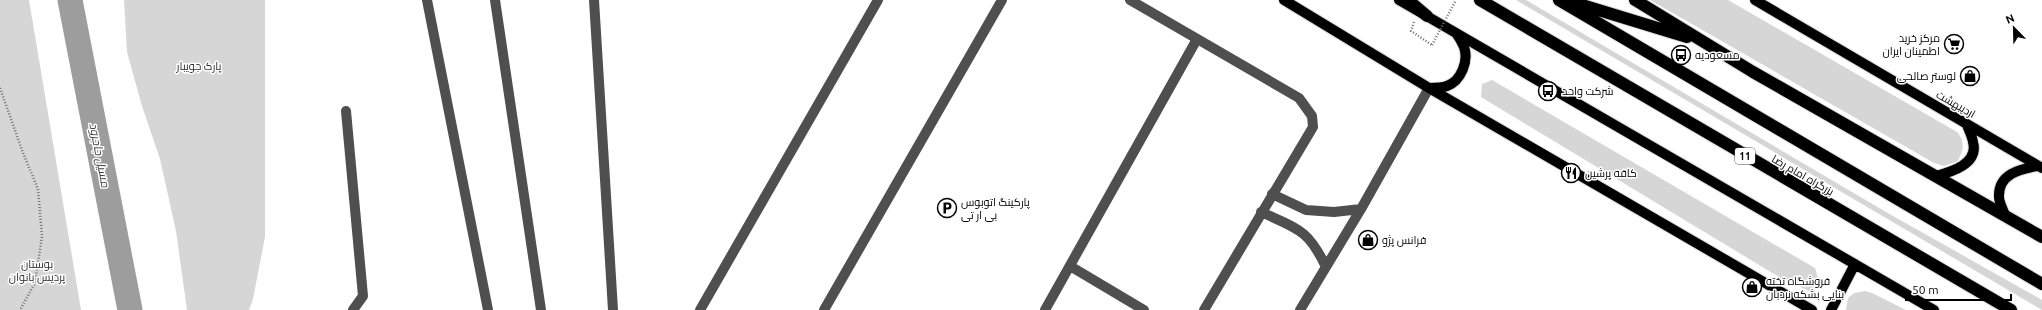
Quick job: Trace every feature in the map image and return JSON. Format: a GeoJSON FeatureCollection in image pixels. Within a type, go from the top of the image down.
{"type":"FeatureCollection","features":[{"type":"Feature","properties":{"kind":"highway"},"geometry":{"type":"LineString","coordinates":[[1408,0],[1427,16]]}},
{"type":"Feature","properties":{"kind":"highway","name":"بزرگراه امام رضا"},"geometry":{"type":"LineString","coordinates":[[1480,0],[2011,310]]}},
{"type":"Feature","properties":{"kind":"highway"},"geometry":{"type":"LineString","coordinates":[[1559,0],[2042,284]]}},
{"type":"Feature","properties":{"kind":"highway"},"geometry":{"type":"LineString","coordinates":[[1568,0],[1708,43]]}},
{"type":"Feature","properties":{"kind":"highway"},"geometry":{"type":"LineString","coordinates":[[1635,0],[1708,43],[1753,72],[2042,237]]}},
{"type":"Feature","properties":{"kind":"main road"},"geometry":{"type":"LineString","coordinates":[[1284,0],[1429,88],[1812,310]]}},
{"type":"Feature","properties":{"kind":"main road"},"geometry":{"type":"LineString","coordinates":[[1399,0],[1934,310]]}},
{"type":"Feature","properties":{"kind":"main road","name":"اردیبهشت"},"geometry":{"type":"LineString","coordinates":[[1754,0],[2040,167]]}},
{"type":"Feature","properties":{"kind":"main road"},"geometry":{"type":"LineString","coordinates":[[1429,88],[1447,86],[1457,80],[1464,69],[1464,47],[1456,33]]}},
{"type":"Feature","properties":{"kind":"main road"},"geometry":{"type":"LineString","coordinates":[[1936,176],[1956,171],[1971,158],[1974,144],[1967,125]]}},
{"type":"Feature","properties":{"kind":"main road"},"geometry":{"type":"LineString","coordinates":[[2005,215],[1999,196],[2004,180],[2018,169],[2040,167]]}},
{"type":"Feature","properties":{"kind":"main road"},"geometry":{"type":"LineString","coordinates":[[1831,310],[1855,264]]}},
{"type":"Feature","properties":{"kind":"street"},"geometry":{"type":"LineString","coordinates":[[427,0],[488,310]]}},
{"type":"Feature","properties":{"kind":"street"},"geometry":{"type":"LineString","coordinates":[[495,0],[541,310]]}},
{"type":"Feature","properties":{"kind":"street"},"geometry":{"type":"LineString","coordinates":[[594,0],[613,310]]}},
{"type":"Feature","properties":{"kind":"street"},"geometry":{"type":"LineString","coordinates":[[700,310],[878,0]]}},
{"type":"Feature","properties":{"kind":"street"},"geometry":{"type":"LineString","coordinates":[[824,310],[1002,0]]}},
{"type":"Feature","properties":{"kind":"street"},"geometry":{"type":"LineString","coordinates":[[1130,0],[1299,98],[1312,116],[1312,127],[1204,310]]}},
{"type":"Feature","properties":{"kind":"street"},"geometry":{"type":"LineString","coordinates":[[1045,310],[1197,39]]}},
{"type":"Feature","properties":{"kind":"street"},"geometry":{"type":"LineString","coordinates":[[1300,310],[1361,209],[1429,88]]}},
{"type":"Feature","properties":{"kind":"street"},"geometry":{"type":"LineString","coordinates":[[346,111],[363,296],[353,310]]}},
{"type":"Feature","properties":{"kind":"street"},"geometry":{"type":"LineString","coordinates":[[1272,194],[1306,210],[1334,212],[1361,209]]}},
{"type":"Feature","properties":{"kind":"street"},"geometry":{"type":"LineString","coordinates":[[1261,212],[1293,226],[1305,234],[1316,246],[1326,267]]}},
{"type":"Feature","properties":{"kind":"street"},"geometry":{"type":"LineString","coordinates":[[1070,266],[1144,310]]}},
{"type":"Feature","properties":{"kind":"path"},"geometry":{"type":"LineString","coordinates":[[1411,32],[1432,45],[1456,0]]}},
{"type":"Feature","properties":{"kind":"path"},"geometry":{"type":"LineString","coordinates":[[0,88],[23,154],[38,189],[42,236],[35,283],[20,310]]}},
{"type":"Feature","properties":{"kind":"green space","name":"بوستان پردیس بانوان"},"geometry":{"type":"Polygon","coordinates":[[[0,0],[29,0],[81,310],[0,310],[0,0]]]}},
{"type":"Feature","properties":{"kind":"green space","name":"پارک جویبار"},"geometry":{"type":"Polygon","coordinates":[[[124,0],[265,0],[265,237],[253,299],[249,310],[187,310],[176,231],[160,159],[142,106],[127,52],[124,0]]]}},
{"type":"Feature","properties":{"kind":"green space"},"geometry":{"type":"Polygon","coordinates":[[[1516,0],[1526,0],[1886,212],[2042,300],[2042,310],[1516,0]]]}},
{"type":"Feature","properties":{"kind":"green space"},"geometry":{"type":"Polygon","coordinates":[[[1650,0],[1728,0],[1957,132],[1963,143],[1958,161],[1944,166],[1934,163],[1650,0]]]}},
{"type":"Feature","properties":{"kind":"green space"},"geometry":{"type":"Polygon","coordinates":[[[1492,80],[1815,268],[1819,281],[1811,292],[1779,277],[1481,97],[1482,84],[1492,80]]]}},
{"type":"Feature","properties":{"kind":"green space"},"geometry":{"type":"Polygon","coordinates":[[[1865,291],[1906,310],[1846,310],[1848,298],[1854,293],[1865,291]]]}},
{"type":"Feature","properties":{"kind":"waterway","name":"مسیل جاجرود"},"geometry":{"type":"LineString","coordinates":[[70,0],[130,310]]}},
{"type":"Feature","properties":{"kind":"place","name":"مرکز خرید اطمینان ایران"},"geometry":{"type":"Point","coordinates":[1954,44]}},
{"type":"Feature","properties":{"kind":"place","name":"مسعودیه"},"geometry":{"type":"Point","coordinates":[1681,55]}},
{"type":"Feature","properties":{"kind":"place","name":"لوستر صالحی"},"geometry":{"type":"Point","coordinates":[1970,76]}},
{"type":"Feature","properties":{"kind":"place","name":"شرکت واحد"},"geometry":{"type":"Point","coordinates":[1548,91]}},
{"type":"Feature","properties":{"kind":"place","name":"کافه پرشین"},"geometry":{"type":"Point","coordinates":[1571,173]}},
{"type":"Feature","properties":{"kind":"place","name":"پارکینگ اتوبوس بی ار تی"},"geometry":{"type":"Point","coordinates":[947,208]}},
{"type":"Feature","properties":{"kind":"place","name":"فرانس پژو"},"geometry":{"type":"Point","coordinates":[1368,240]}},
{"type":"Feature","properties":{"kind":"place","name":"فروشگاه تخته بنایی بشکه نردبان"},"geometry":{"type":"Point","coordinates":[1752,287]}}]}
